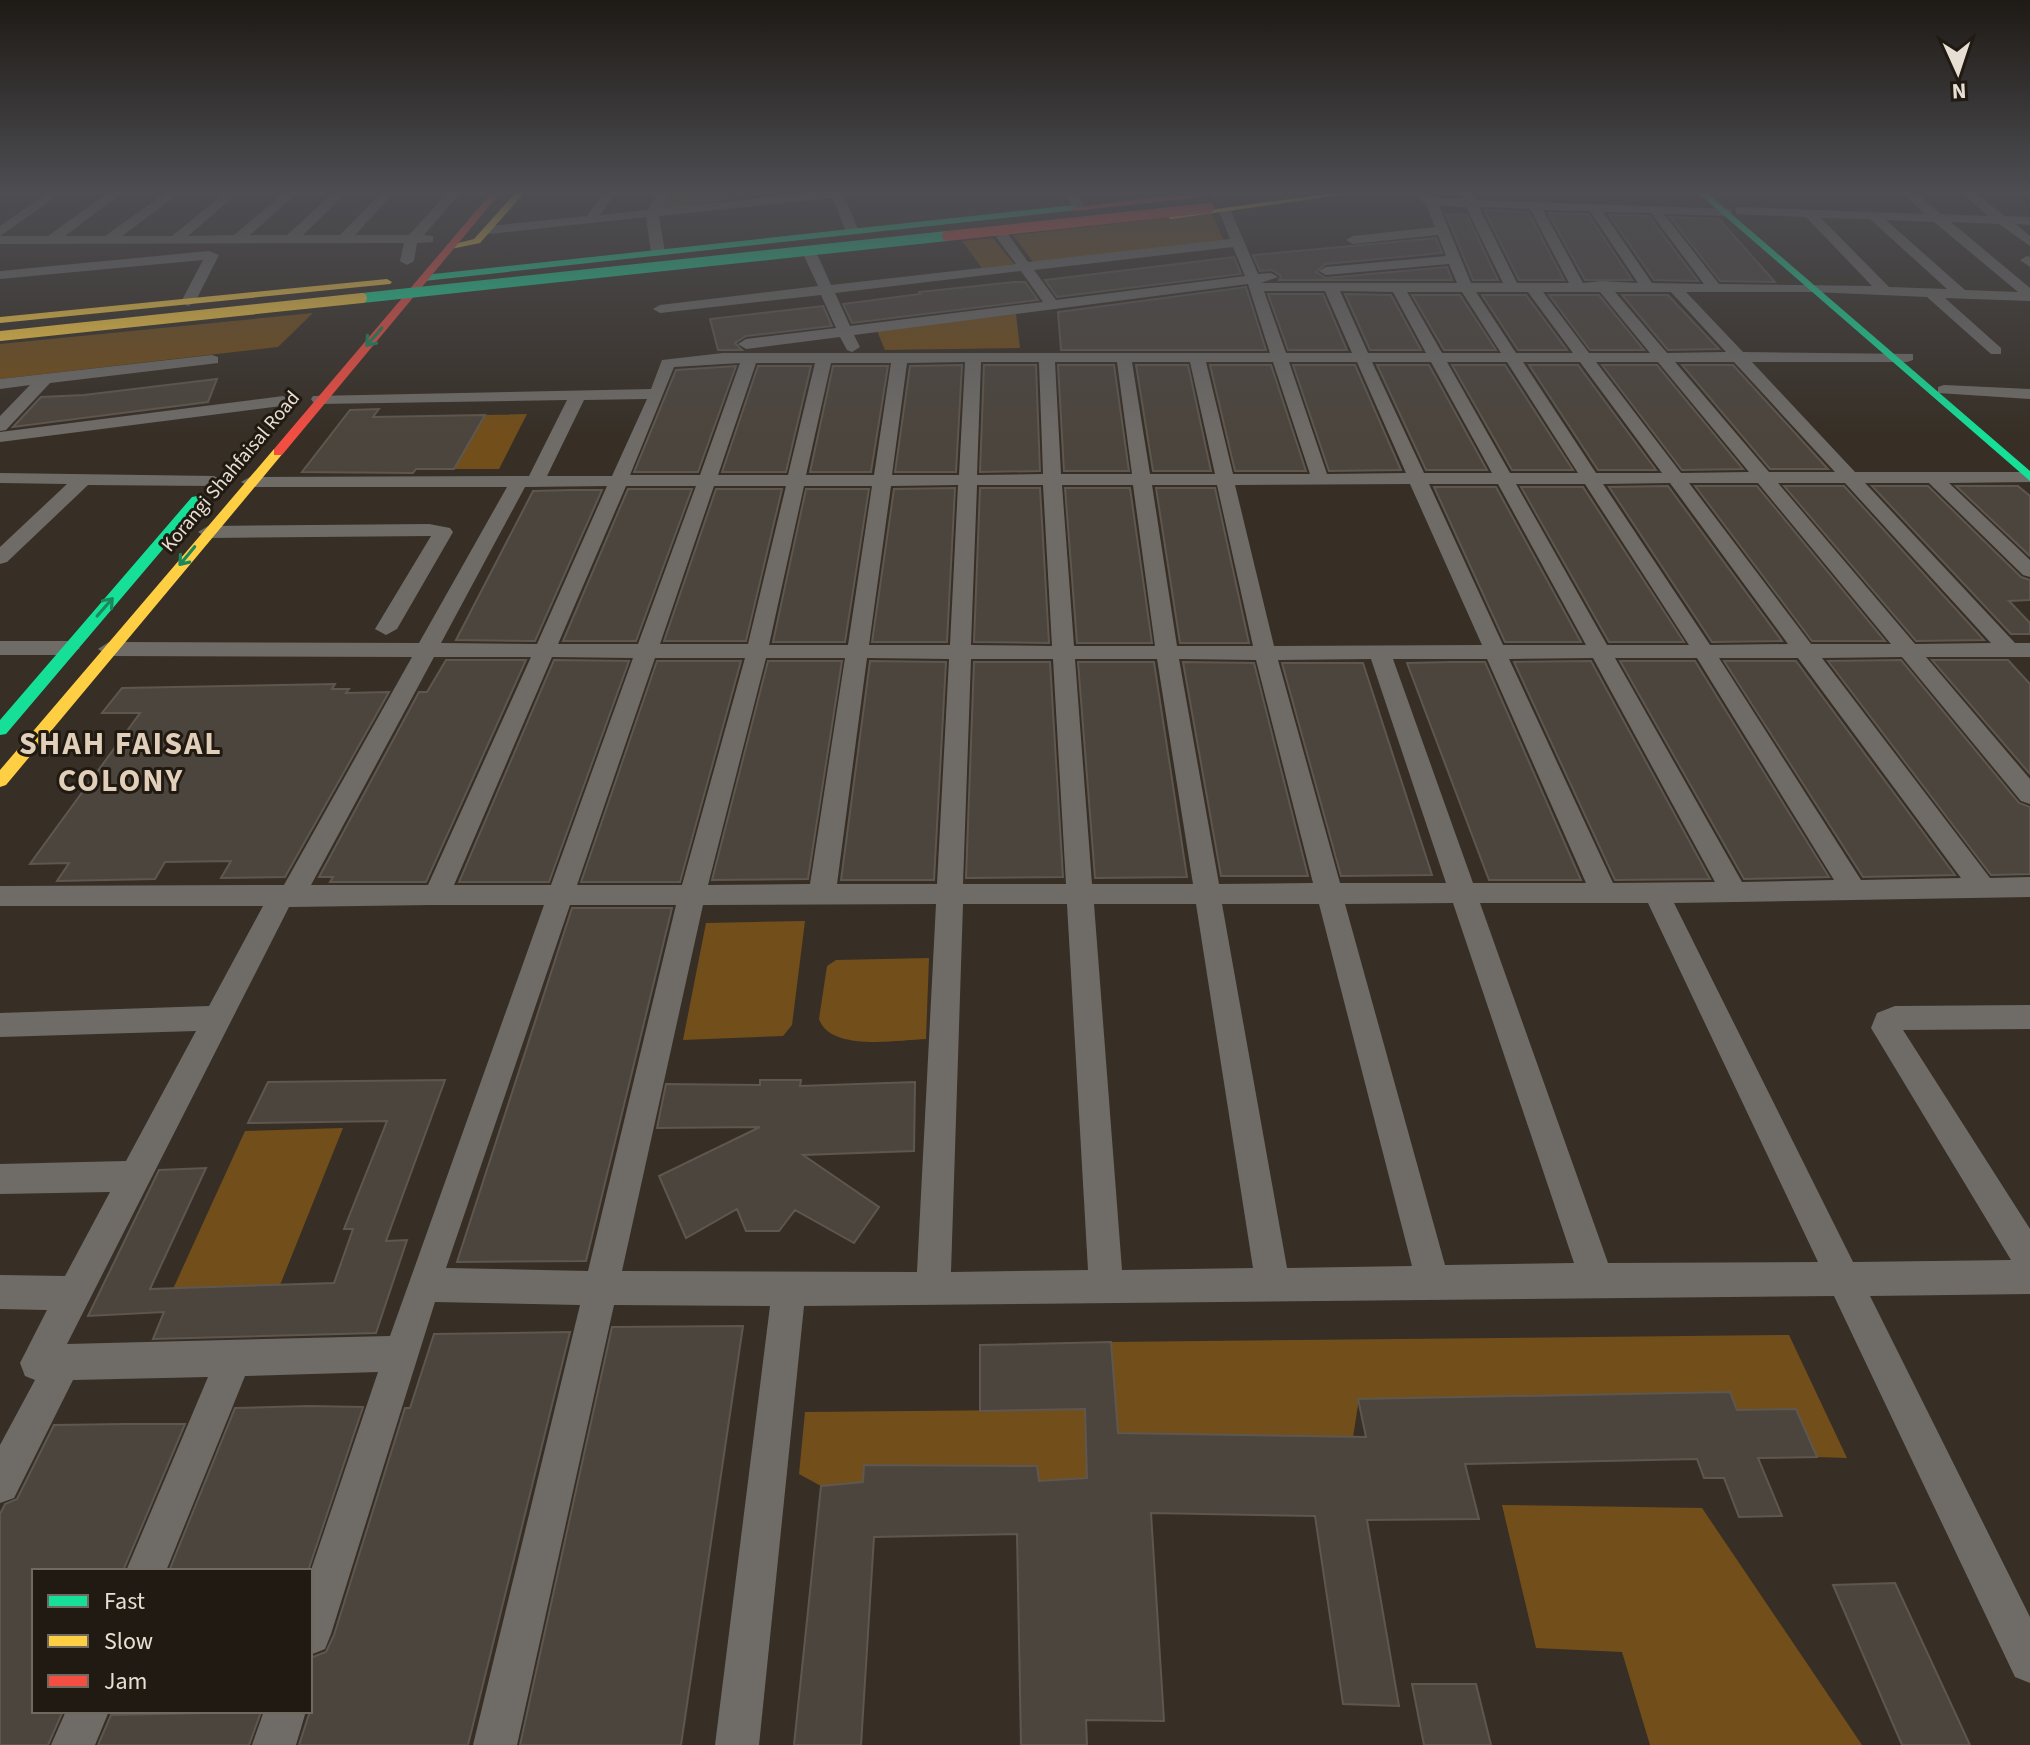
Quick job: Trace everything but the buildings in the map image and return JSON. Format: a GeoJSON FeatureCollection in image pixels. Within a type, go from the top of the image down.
{"type":"FeatureCollection","features":[{"type":"Feature","properties":{"kind":"main road"},"geometry":{"type":"LineString","coordinates":[[0,338],[321,307],[364,309],[395,273]]}},
{"type":"Feature","properties":{"kind":"main road","name":"Korangi Shahfaisal Road"},"geometry":{"type":"LineString","coordinates":[[0,781],[428,273]]}},
{"type":"Feature","properties":{"kind":"main road"},"geometry":{"type":"LineString","coordinates":[[424,278],[470,273]]}},
{"type":"Feature","properties":{"kind":"main road"},"geometry":{"type":"LineString","coordinates":[[0,327],[516,273]]}},
{"type":"Feature","properties":{"kind":"main road"},"geometry":{"type":"LineString","coordinates":[[0,338],[572,273]]}},
{"type":"Feature","properties":{"kind":"main road"},"geometry":{"type":"LineString","coordinates":[[406,301],[658,273]]}},
{"type":"Feature","properties":{"kind":"main road"},"geometry":{"type":"LineString","coordinates":[[1804,273],[2030,477]]}},
{"type":"Feature","properties":{"kind":"main road"},"geometry":{"type":"LineString","coordinates":[[447,276],[450,297]]}},
{"type":"Feature","properties":{"kind":"main road"},"geometry":{"type":"LineString","coordinates":[[0,320],[387,282]]}},
{"type":"Feature","properties":{"kind":"main road"},"geometry":{"type":"LineString","coordinates":[[321,307],[334,288]]}},
{"type":"Feature","properties":{"kind":"main road"},"geometry":{"type":"LineString","coordinates":[[1899,356],[1944,390],[2030,465]]}},
{"type":"Feature","properties":{"kind":"main road","name":"Korangi Shahfaisal Road"},"geometry":{"type":"LineString","coordinates":[[263,424],[288,395]]}},
{"type":"Feature","properties":{"kind":"main road","name":"Korangi Shahfaisal Road"},"geometry":{"type":"LineString","coordinates":[[0,730],[218,475]]}},
{"type":"Feature","properties":{"kind":"street"},"geometry":{"type":"LineString","coordinates":[[188,302],[203,273]]}},
{"type":"Feature","properties":{"kind":"street"},"geometry":{"type":"LineString","coordinates":[[819,273],[856,358]]}},
{"type":"Feature","properties":{"kind":"street"},"geometry":{"type":"LineString","coordinates":[[660,309],[826,289],[1001,273]]}},
{"type":"Feature","properties":{"kind":"street"},"geometry":{"type":"LineString","coordinates":[[1030,273],[1052,304]]}},
{"type":"Feature","properties":{"kind":"street"},"geometry":{"type":"LineString","coordinates":[[1251,273],[1320,478]]}},
{"type":"Feature","properties":{"kind":"street"},"geometry":{"type":"LineString","coordinates":[[737,358],[726,347],[1052,304],[1334,273]]}},
{"type":"Feature","properties":{"kind":"street"},"geometry":{"type":"LineString","coordinates":[[1460,273],[1465,286],[1703,650],[1853,889]]}},
{"type":"Feature","properties":{"kind":"street"},"geometry":{"type":"LineString","coordinates":[[1513,273],[1521,286],[1585,357],[1982,887]]}},
{"type":"Feature","properties":{"kind":"street"},"geometry":{"type":"LineString","coordinates":[[1571,273],[1577,285]]}},
{"type":"Feature","properties":{"kind":"street"},"geometry":{"type":"LineString","coordinates":[[1639,273],[1647,286]]}},
{"type":"Feature","properties":{"kind":"street"},"geometry":{"type":"LineString","coordinates":[[1704,273],[1714,287]]}},
{"type":"Feature","properties":{"kind":"street"},"geometry":{"type":"LineString","coordinates":[[1868,273],[1885,291]]}},
{"type":"Feature","properties":{"kind":"street"},"geometry":{"type":"LineString","coordinates":[[1938,273],[1961,294]]}},
{"type":"Feature","properties":{"kind":"street"},"geometry":{"type":"LineString","coordinates":[[2003,273],[2030,296]]}},
{"type":"Feature","properties":{"kind":"street"},"geometry":{"type":"LineString","coordinates":[[1254,283],[1821,288],[2030,296]]}},
{"type":"Feature","properties":{"kind":"street"},"geometry":{"type":"LineString","coordinates":[[1602,285],[2030,795]]}},
{"type":"Feature","properties":{"kind":"street"},"geometry":{"type":"LineString","coordinates":[[1330,286],[1604,893]]}},
{"type":"Feature","properties":{"kind":"street"},"geometry":{"type":"LineString","coordinates":[[1397,286],[1733,890]]}},
{"type":"Feature","properties":{"kind":"street"},"geometry":{"type":"LineString","coordinates":[[1673,286],[1848,477],[2020,650]]}},
{"type":"Feature","properties":{"kind":"street"},"geometry":{"type":"LineString","coordinates":[[1931,293],[1996,351]]}},
{"type":"Feature","properties":{"kind":"street"},"geometry":{"type":"LineString","coordinates":[[436,897],[668,363],[737,358],[1899,356]]}},
{"type":"Feature","properties":{"kind":"street"},"geometry":{"type":"LineString","coordinates":[[312,1628],[423,1285],[648,652],[704,481],[737,358]]}},
{"type":"Feature","properties":{"kind":"street"},"geometry":{"type":"LineString","coordinates":[[495,1745],[692,895],[757,652],[824,358]]}},
{"type":"Feature","properties":{"kind":"street"},"geometry":{"type":"LineString","coordinates":[[822,894],[900,358]]}},
{"type":"Feature","properties":{"kind":"street"},"geometry":{"type":"LineString","coordinates":[[933,1288],[973,358]]}},
{"type":"Feature","properties":{"kind":"street"},"geometry":{"type":"LineString","coordinates":[[1047,358],[1063,653],[1106,1288]]}},
{"type":"Feature","properties":{"kind":"street"},"geometry":{"type":"LineString","coordinates":[[1124,358],[1167,653],[1273,1286]]}},
{"type":"Feature","properties":{"kind":"street"},"geometry":{"type":"LineString","coordinates":[[1197,358],[1222,478],[1265,653],[1433,1283]]}},
{"type":"Feature","properties":{"kind":"street"},"geometry":{"type":"LineString","coordinates":[[0,384],[212,360]]}},
{"type":"Feature","properties":{"kind":"street"},"geometry":{"type":"LineString","coordinates":[[0,426],[44,380]]}},
{"type":"Feature","properties":{"kind":"street"},"geometry":{"type":"LineString","coordinates":[[1944,390],[2030,394]]}},
{"type":"Feature","properties":{"kind":"street"},"geometry":{"type":"LineString","coordinates":[[319,399],[657,394]]}},
{"type":"Feature","properties":{"kind":"street"},"geometry":{"type":"LineString","coordinates":[[0,437],[288,395]]}},
{"type":"Feature","properties":{"kind":"street"},"geometry":{"type":"LineString","coordinates":[[402,1354],[38,1363],[286,897],[578,395]]}},
{"type":"Feature","properties":{"kind":"street"},"geometry":{"type":"LineString","coordinates":[[0,478],[218,475]]}},
{"type":"Feature","properties":{"kind":"street"},"geometry":{"type":"LineString","coordinates":[[1933,477],[2030,571]]}},
{"type":"Feature","properties":{"kind":"street"},"geometry":{"type":"LineString","coordinates":[[250,482],[2030,477]]}},
{"type":"Feature","properties":{"kind":"street"},"geometry":{"type":"LineString","coordinates":[[0,558],[83,479]]}},
{"type":"Feature","properties":{"kind":"street"},"geometry":{"type":"LineString","coordinates":[[208,532],[443,532],[386,629]]}},
{"type":"Feature","properties":{"kind":"street"},"geometry":{"type":"LineString","coordinates":[[0,648],[69,648]]}},
{"type":"Feature","properties":{"kind":"street"},"geometry":{"type":"LineString","coordinates":[[109,649],[855,653],[2020,650]]}},
{"type":"Feature","properties":{"kind":"street"},"geometry":{"type":"LineString","coordinates":[[1379,651],[1597,1280]]}},
{"type":"Feature","properties":{"kind":"street"},"geometry":{"type":"LineString","coordinates":[[0,896],[1656,893],[2030,887]]}},
{"type":"Feature","properties":{"kind":"street"},"geometry":{"type":"LineString","coordinates":[[1656,893],[2030,1662]]}},
{"type":"Feature","properties":{"kind":"street"},"geometry":{"type":"LineString","coordinates":[[2030,1017],[1895,1018],[1887,1022],[1886,1028],[2030,1260]]}},
{"type":"Feature","properties":{"kind":"street"},"geometry":{"type":"LineString","coordinates":[[0,1025],[219,1018]]}},
{"type":"Feature","properties":{"kind":"street"},"geometry":{"type":"LineString","coordinates":[[0,1179],[136,1176]]}},
{"type":"Feature","properties":{"kind":"street"},"geometry":{"type":"LineString","coordinates":[[423,1285],[602,1289],[1106,1288],[2030,1277]]}},
{"type":"Feature","properties":{"kind":"street"},"geometry":{"type":"LineString","coordinates":[[737,1745],[789,1288]]}},
{"type":"Feature","properties":{"kind":"street"},"geometry":{"type":"LineString","coordinates":[[0,1292],[74,1293]]}},
{"type":"Feature","properties":{"kind":"street"},"geometry":{"type":"LineString","coordinates":[[147,1569],[234,1358]]}},
{"type":"Feature","properties":{"kind":"street"},"geometry":{"type":"LineString","coordinates":[[0,1484],[63,1363]]}},
{"type":"Feature","properties":{"kind":"street"},"geometry":{"type":"LineString","coordinates":[[73,1745],[87,1713]]}},
{"type":"Feature","properties":{"kind":"street"},"geometry":{"type":"LineString","coordinates":[[274,1745],[284,1713]]}},
{"type":"Feature","properties":{"kind":"shaded area"},"geometry":{"type":"Polygon","coordinates":[[[313,313],[278,347],[0,379],[0,344],[313,313]]]}},
{"type":"Feature","properties":{"kind":"shaded area"},"geometry":{"type":"Polygon","coordinates":[[[1016,314],[1020,348],[885,350],[877,331],[1016,314]]]}},
{"type":"Feature","properties":{"kind":"shaded area"},"geometry":{"type":"Polygon","coordinates":[[[527,414],[499,469],[454,469],[485,415],[527,414]]]}},
{"type":"Feature","properties":{"kind":"shaded area"},"geometry":{"type":"Polygon","coordinates":[[[805,921],[792,1025],[783,1036],[683,1040],[706,923],[805,921]]]}},
{"type":"Feature","properties":{"kind":"shaded area"},"geometry":{"type":"Polygon","coordinates":[[[929,958],[926,1039],[883,1042],[850,1040],[836,1036],[819,1019],[827,966],[836,960],[929,958]]]}},
{"type":"Feature","properties":{"kind":"shaded area"},"geometry":{"type":"Polygon","coordinates":[[[343,1128],[280,1285],[173,1289],[245,1131],[343,1128]]]}},
{"type":"Feature","properties":{"kind":"shaded area"},"geometry":{"type":"Polygon","coordinates":[[[1789,1335],[1847,1458],[1817,1457],[1795,1409],[1737,1410],[1729,1392],[1359,1399],[1353,1437],[1086,1433],[1087,1479],[1039,1481],[1036,1466],[865,1465],[863,1482],[821,1486],[799,1474],[805,1412],[1116,1409],[1111,1342],[1789,1335]]]}},
{"type":"Feature","properties":{"kind":"shaded area"},"geometry":{"type":"Polygon","coordinates":[[[1502,1505],[1702,1508],[1862,1745],[1650,1745],[1622,1652],[1536,1648],[1502,1505]]]}},
{"type":"Feature","properties":{"kind":"traffic: fast"},"geometry":{"type":"LineString","coordinates":[[424,278],[466,273]]}},
{"type":"Feature","properties":{"kind":"traffic: fast"},"geometry":{"type":"LineString","coordinates":[[362,298],[594,273]]}},
{"type":"Feature","properties":{"kind":"traffic: fast"},"geometry":{"type":"LineString","coordinates":[[1795,273],[2030,477]]}},
{"type":"Feature","properties":{"kind":"traffic: fast"},"geometry":{"type":"LineString","coordinates":[[0,730],[197,500]]}},
{"type":"Feature","properties":{"kind":"traffic: slow"},"geometry":{"type":"LineString","coordinates":[[0,320],[387,282]]}},
{"type":"Feature","properties":{"kind":"traffic: slow"},"geometry":{"type":"LineString","coordinates":[[0,336],[362,298]]}},
{"type":"Feature","properties":{"kind":"traffic: slow"},"geometry":{"type":"LineString","coordinates":[[0,781],[278,452]]}},
{"type":"Feature","properties":{"kind":"traffic: jam"},"geometry":{"type":"LineString","coordinates":[[278,452],[428,273]]}},
{"type":"Feature","properties":{"kind":"district","name":"SHAH FAISAL COLONY"},"geometry":{"type":"Point","coordinates":[121,762]}}]}
